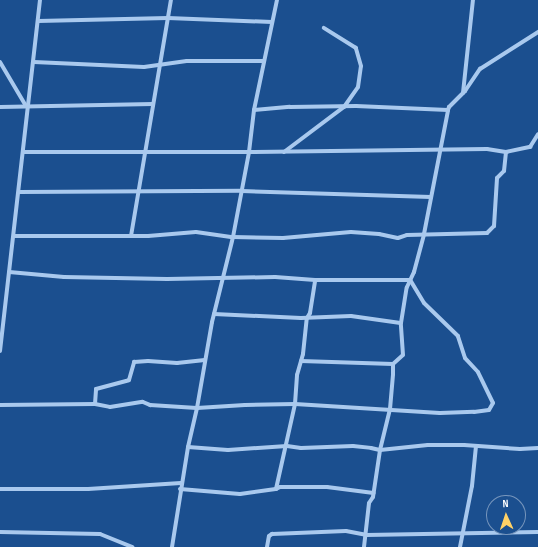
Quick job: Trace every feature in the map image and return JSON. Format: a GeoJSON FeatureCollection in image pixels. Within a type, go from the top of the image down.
{"type":"FeatureCollection","features":[{"type":"Feature","properties":{"kind":"street"},"geometry":{"type":"LineString","coordinates":[[0,351],[24,152],[40,0]]}},
{"type":"Feature","properties":{"kind":"street"},"geometry":{"type":"LineString","coordinates":[[131,236],[171,0]]}},
{"type":"Feature","properties":{"kind":"street"},"geometry":{"type":"LineString","coordinates":[[172,547],[180,489],[188,447],[197,408],[214,314],[233,237],[249,152],[254,110],[277,0]]}},
{"type":"Feature","properties":{"kind":"street"},"geometry":{"type":"LineString","coordinates":[[463,94],[472,0]]}},
{"type":"Feature","properties":{"kind":"street"},"geometry":{"type":"LineString","coordinates":[[38,21],[168,18],[272,22]]}},
{"type":"Feature","properties":{"kind":"street"},"geometry":{"type":"LineString","coordinates":[[283,152],[344,107],[358,87],[361,66],[356,48],[324,28]]}},
{"type":"Feature","properties":{"kind":"street"},"geometry":{"type":"LineString","coordinates":[[301,361],[393,364],[403,355],[401,323],[407,287],[424,234],[449,107],[463,94],[480,68],[538,32]]}},
{"type":"Feature","properties":{"kind":"street"},"geometry":{"type":"LineString","coordinates":[[34,62],[134,67],[159,66],[187,61],[264,61]]}},
{"type":"Feature","properties":{"kind":"street"},"geometry":{"type":"LineString","coordinates":[[0,62],[28,106]]}},
{"type":"Feature","properties":{"kind":"street"},"geometry":{"type":"LineString","coordinates":[[0,107],[153,104]]}},
{"type":"Feature","properties":{"kind":"street"},"geometry":{"type":"LineString","coordinates":[[254,110],[290,107],[344,107],[448,110]]}},
{"type":"Feature","properties":{"kind":"street"},"geometry":{"type":"LineString","coordinates":[[24,152],[283,152],[487,149],[506,152],[530,147],[538,134]]}},
{"type":"Feature","properties":{"kind":"street"},"geometry":{"type":"LineString","coordinates":[[14,236],[131,236],[196,232],[233,237],[283,238],[351,232],[379,234],[398,238],[424,234],[481,234],[491,230],[494,226],[497,178],[504,171],[506,152]]}},
{"type":"Feature","properties":{"kind":"street"},"geometry":{"type":"LineString","coordinates":[[19,192],[138,193],[242,191],[431,198]]}},
{"type":"Feature","properties":{"kind":"street"},"geometry":{"type":"LineString","coordinates":[[9,272],[64,276],[223,278],[275,277],[315,280],[410,280]]}},
{"type":"Feature","properties":{"kind":"street"},"geometry":{"type":"LineString","coordinates":[[276,489],[295,404],[297,375],[304,354],[307,318],[311,309],[315,280]]}},
{"type":"Feature","properties":{"kind":"street"},"geometry":{"type":"LineString","coordinates":[[0,405],[96,404],[110,407],[143,402],[150,405],[197,408],[295,404],[440,413],[489,410],[492,403],[478,372],[465,358],[458,336],[424,303],[410,280]]}},
{"type":"Feature","properties":{"kind":"street"},"geometry":{"type":"LineString","coordinates":[[214,314],[307,318],[351,316],[401,323]]}},
{"type":"Feature","properties":{"kind":"street"},"geometry":{"type":"LineString","coordinates":[[96,404],[96,389],[129,380],[134,362],[148,361],[177,363],[205,360]]}},
{"type":"Feature","properties":{"kind":"street"},"geometry":{"type":"LineString","coordinates":[[364,547],[369,503],[374,493],[380,450],[390,409],[394,374],[393,364]]}},
{"type":"Feature","properties":{"kind":"street"},"geometry":{"type":"LineString","coordinates":[[188,447],[228,450],[286,446],[301,448],[362,446],[380,450],[428,445],[520,449],[538,448]]}},
{"type":"Feature","properties":{"kind":"street"},"geometry":{"type":"LineString","coordinates":[[460,547],[472,486],[476,446]]}},
{"type":"Feature","properties":{"kind":"street"},"geometry":{"type":"LineString","coordinates":[[0,489],[88,489],[182,483]]}},
{"type":"Feature","properties":{"kind":"street"},"geometry":{"type":"LineString","coordinates":[[180,489],[240,494],[276,489],[280,487],[327,487],[374,493]]}},
{"type":"Feature","properties":{"kind":"street"},"geometry":{"type":"LineString","coordinates":[[267,547],[269,536],[272,534],[346,531],[366,534],[538,532]]}},
{"type":"Feature","properties":{"kind":"street"},"geometry":{"type":"LineString","coordinates":[[0,532],[100,534],[132,547]]}}]}
